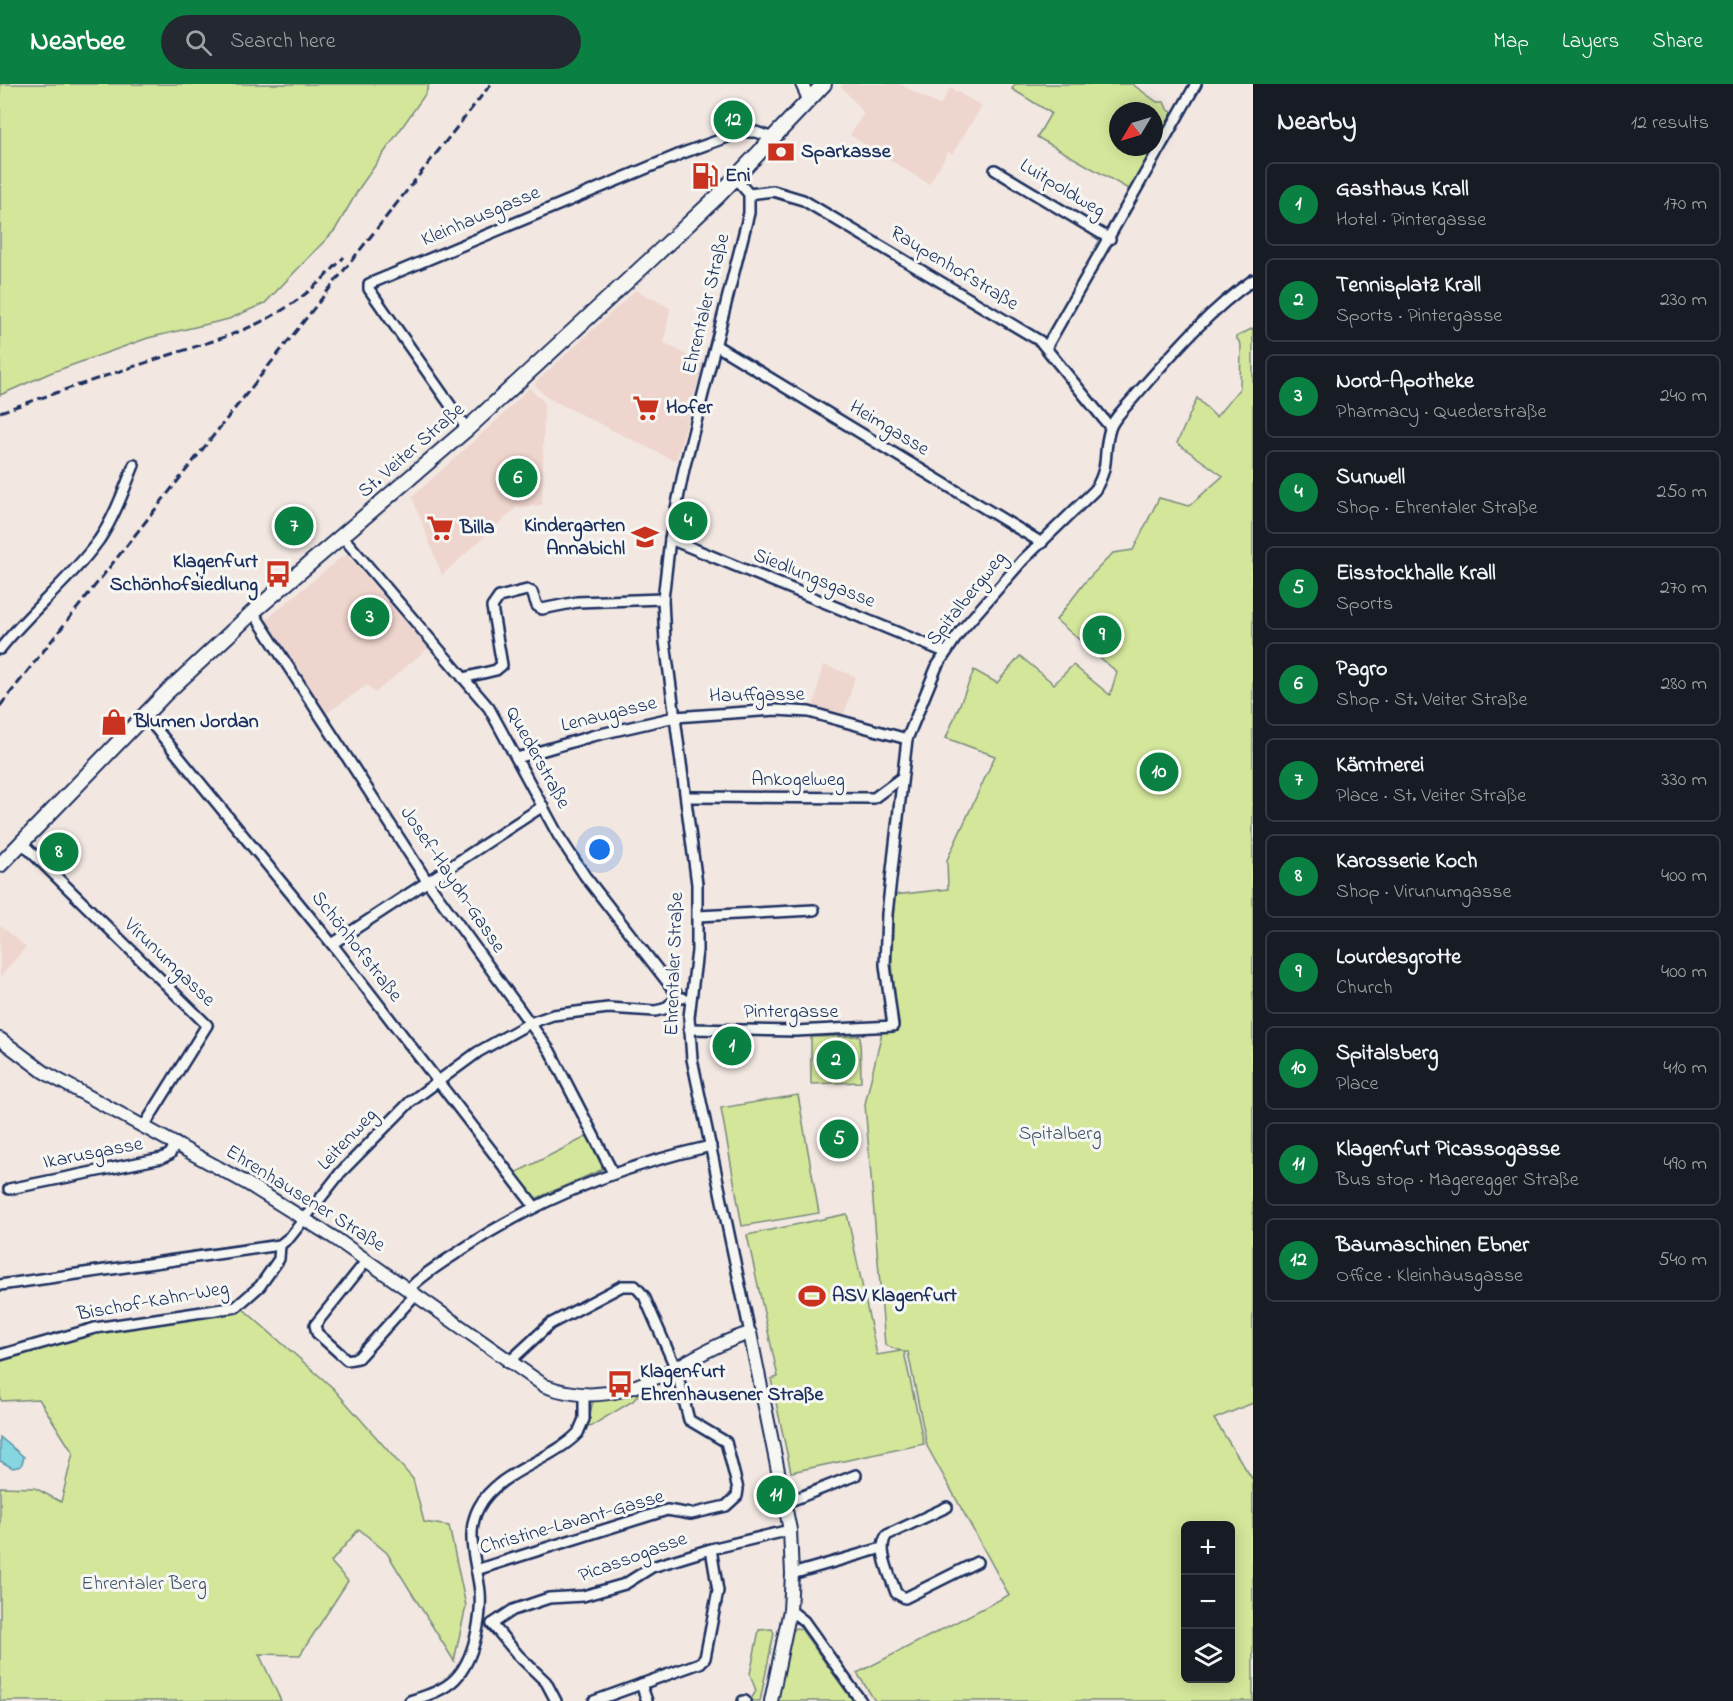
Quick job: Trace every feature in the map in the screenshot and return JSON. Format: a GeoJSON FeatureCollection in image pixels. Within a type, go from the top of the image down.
{"type":"FeatureCollection","features":[{"type":"Feature","properties":{"kind":"main road","name":"St. Veiter Straße"},"geometry":{"type":"LineString","coordinates":[[0,865],[144,714],[253,612],[467,429],[648,262],[735,178],[824,84]]}},
{"type":"Feature","properties":{"kind":"street"},"geometry":{"type":"LineString","coordinates":[[802,84],[808,99]]}},
{"type":"Feature","properties":{"kind":"street"},"geometry":{"type":"LineString","coordinates":[[1047,346],[1110,239],[1196,84]]}},
{"type":"Feature","properties":{"kind":"street","name":"Kleinhausgasse"},"geometry":{"type":"LineString","coordinates":[[467,429],[402,339],[369,289],[369,284],[684,153],[742,132],[756,132],[773,138]]}},
{"type":"Feature","properties":{"kind":"street","name":"Luitpoldweg"},"geometry":{"type":"LineString","coordinates":[[995,170],[1110,239]]}},
{"type":"Feature","properties":{"kind":"street"},"geometry":{"type":"LineString","coordinates":[[735,178],[749,194]]}},
{"type":"Feature","properties":{"kind":"street","name":"Raupenhofstraße"},"geometry":{"type":"LineString","coordinates":[[749,194],[773,191],[803,200],[1047,346],[1110,427]]}},
{"type":"Feature","properties":{"kind":"street","name":"Ehrentaler Straße"},"geometry":{"type":"LineString","coordinates":[[749,194],[749,213],[684,469],[670,540],[663,598],[665,642],[697,884],[698,916],[689,1029],[750,1333]]}},
{"type":"Feature","properties":{"kind":"street"},"geometry":{"type":"LineString","coordinates":[[1110,427],[1194,330],[1219,305],[1253,280]]}},
{"type":"Feature","properties":{"kind":"street","name":"Heimgasse"},"geometry":{"type":"LineString","coordinates":[[717,346],[1042,543]]}},
{"type":"Feature","properties":{"kind":"street","name":"Spitalbergweg"},"geometry":{"type":"LineString","coordinates":[[893,1026],[885,965],[887,914],[907,739],[929,683],[945,652],[990,594],[1095,490],[1105,473],[1110,427]]}},
{"type":"Feature","properties":{"kind":"street"},"geometry":{"type":"LineString","coordinates":[[0,649],[34,609],[68,579],[100,538],[134,465]]}},
{"type":"Feature","properties":{"kind":"street","name":"Quederstraße"},"geometry":{"type":"LineString","coordinates":[[342,536],[489,708],[585,876],[679,997]]}},
{"type":"Feature","properties":{"kind":"street","name":"Siedlungsgasse"},"geometry":{"type":"LineString","coordinates":[[670,540],[945,652]]}},
{"type":"Feature","properties":{"kind":"street"},"geometry":{"type":"LineString","coordinates":[[464,678],[496,670],[502,665],[492,607],[499,597],[527,590],[532,592],[537,606],[542,609],[577,602],[663,598]]}},
{"type":"Feature","properties":{"kind":"street","name":"Josef-Haydn-Gasse"},"geometry":{"type":"LineString","coordinates":[[253,612],[427,881],[550,1051],[613,1173]]}},
{"type":"Feature","properties":{"kind":"street","name":"Hauffgasse"},"geometry":{"type":"LineString","coordinates":[[675,717],[776,710],[809,712],[907,739]]}},
{"type":"Feature","properties":{"kind":"street","name":"Schönhofstraße"},"geometry":{"type":"LineString","coordinates":[[144,714],[332,944],[535,1207]]}},
{"type":"Feature","properties":{"kind":"street","name":"Lenaugasse"},"geometry":{"type":"LineString","coordinates":[[517,758],[592,736],[675,717]]}},
{"type":"Feature","properties":{"kind":"street","name":"Ankogelweg"},"geometry":{"type":"LineString","coordinates":[[687,797],[874,798],[901,778]]}},
{"type":"Feature","properties":{"kind":"street"},"geometry":{"type":"LineString","coordinates":[[332,944],[543,806]]}},
{"type":"Feature","properties":{"kind":"street","name":"Virunumgasse"},"geometry":{"type":"LineString","coordinates":[[21,842],[207,1025],[144,1126]]}},
{"type":"Feature","properties":{"kind":"street"},"geometry":{"type":"LineString","coordinates":[[698,916],[814,910]]}},
{"type":"Feature","properties":{"kind":"street"},"geometry":{"type":"LineString","coordinates":[[679,997],[691,998]]}},
{"type":"Feature","properties":{"kind":"street","name":"Leitenweg"},"geometry":{"type":"LineString","coordinates":[[280,1245],[304,1220],[327,1188],[357,1154],[410,1102],[485,1048],[530,1023],[554,1014],[591,1008],[655,1011],[664,1009],[679,997]]}},
{"type":"Feature","properties":{"kind":"street","name":"Pintergasse"},"geometry":{"type":"LineString","coordinates":[[689,1029],[845,1030],[893,1026]]}},
{"type":"Feature","properties":{"kind":"street","name":"Ehrenhausener Straße"},"geometry":{"type":"LineString","coordinates":[[0,1039],[44,1072],[176,1143],[367,1260],[508,1363],[545,1386],[584,1395]]}},
{"type":"Feature","properties":{"kind":"street","name":"Ikarusgasse"},"geometry":{"type":"LineString","coordinates":[[9,1189],[162,1158],[170,1154],[176,1143]]}},
{"type":"Feature","properties":{"kind":"street"},"geometry":{"type":"LineString","coordinates":[[367,1260],[315,1325],[317,1333],[347,1360],[358,1358],[425,1274],[473,1242],[535,1207],[613,1173],[664,1157],[711,1146]]}},
{"type":"Feature","properties":{"kind":"street"},"geometry":{"type":"LineString","coordinates":[[0,1285],[280,1245]]}},
{"type":"Feature","properties":{"kind":"street","name":"Bischof-Kahn-Weg"},"geometry":{"type":"LineString","coordinates":[[0,1355],[95,1328],[236,1307],[252,1295],[267,1277],[279,1259],[280,1245]]}},
{"type":"Feature","properties":{"kind":"street"},"geometry":{"type":"LineString","coordinates":[[508,1363],[550,1324],[585,1304],[629,1285],[640,1290],[644,1296],[676,1369]]}},
{"type":"Feature","properties":{"kind":"street"},"geometry":{"type":"LineString","coordinates":[[410,1701],[429,1695],[455,1679],[471,1647],[478,1620],[480,1592],[470,1525],[480,1505],[493,1490],[573,1438],[584,1419],[584,1395],[641,1384],[676,1369],[725,1340],[750,1333],[790,1530],[792,1574],[790,1610],[771,1701]]}},
{"type":"Feature","properties":{"kind":"street","name":"Christine-Lavant-Gasse"},"geometry":{"type":"LineString","coordinates":[[476,1570],[668,1510],[691,1514],[726,1506],[735,1500],[738,1489],[728,1447],[722,1438],[689,1420],[676,1369]]}},
{"type":"Feature","properties":{"kind":"street"},"geometry":{"type":"LineString","coordinates":[[785,1503],[856,1475]]}},
{"type":"Feature","properties":{"kind":"street"},"geometry":{"type":"LineString","coordinates":[[947,1507],[887,1535],[882,1548],[896,1593],[905,1598],[977,1562]]}},
{"type":"Feature","properties":{"kind":"street","name":"Picassogasse"},"geometry":{"type":"LineString","coordinates":[[492,1624],[513,1610],[549,1598],[577,1598],[625,1584],[652,1567],[711,1548],[790,1530]]}},
{"type":"Feature","properties":{"kind":"street"},"geometry":{"type":"LineString","coordinates":[[594,1701],[700,1663],[705,1658],[718,1591],[716,1565],[711,1548]]}},
{"type":"Feature","properties":{"kind":"street"},"geometry":{"type":"LineString","coordinates":[[792,1574],[882,1548]]}},
{"type":"Feature","properties":{"kind":"street"},"geometry":{"type":"LineString","coordinates":[[790,1610],[804,1621],[861,1701]]}},
{"type":"Feature","properties":{"kind":"street"},"geometry":{"type":"LineString","coordinates":[[478,1620],[492,1624],[518,1655],[546,1682],[556,1701]]}},
{"type":"Feature","properties":{"kind":"street"},"geometry":{"type":"LineString","coordinates":[[642,1684],[647,1701]]}},
{"type":"Feature","properties":{"kind":"shaded area"},"geometry":{"type":"Polygon","coordinates":[[[844,84],[900,84],[940,106],[950,88],[982,106],[952,154],[948,152],[929,184],[850,135],[864,113],[841,86],[844,84]]]}},
{"type":"Feature","properties":{"kind":"shaded area"},"geometry":{"type":"Polygon","coordinates":[[[636,290],[670,308],[664,343],[703,364],[677,458],[673,460],[546,397],[535,383],[636,290]]]}},
{"type":"Feature","properties":{"kind":"shaded area"},"geometry":{"type":"Polygon","coordinates":[[[529,388],[544,402],[542,505],[517,507],[442,575],[412,497],[505,413],[529,388]]]}},
{"type":"Feature","properties":{"kind":"shaded area"},"geometry":{"type":"Polygon","coordinates":[[[347,555],[428,648],[375,693],[367,685],[324,715],[266,620],[339,559],[347,555]]]}},
{"type":"Feature","properties":{"kind":"shaded area"},"geometry":{"type":"Polygon","coordinates":[[[823,665],[855,676],[844,715],[813,709],[823,665]]]}},
{"type":"Feature","properties":{"kind":"shaded area"},"geometry":{"type":"Polygon","coordinates":[[[0,925],[26,947],[0,977],[0,925]]]}},
{"type":"Feature","properties":{"kind":"green space"},"geometry":{"type":"Polygon","coordinates":[[[0,84],[429,84],[426,93],[360,187],[335,230],[265,303],[229,319],[148,338],[50,373],[0,395],[0,84]]]}},
{"type":"Feature","properties":{"kind":"green space"},"geometry":{"type":"Polygon","coordinates":[[[1015,84],[1132,84],[1157,102],[1109,102],[1109,156],[1149,156],[1130,190],[1037,137],[1051,113],[1012,89],[1015,84]]]}},
{"type":"Feature","properties":{"kind":"green space"},"geometry":{"type":"Polygon","coordinates":[[[1163,102],[1173,113],[1163,131],[1163,102]]]}},
{"type":"Feature","properties":{"kind":"green space","name":"Spitalberg"},"geometry":{"type":"Polygon","coordinates":[[[1253,328],[1253,1403],[1214,1419],[1253,1480],[1253,1701],[875,1701],[857,1673],[1009,1595],[927,1446],[908,1352],[904,1352],[924,1444],[791,1472],[771,1379],[778,1377],[747,1235],[847,1214],[877,1355],[901,1351],[885,1345],[865,1104],[882,1032],[897,1031],[892,960],[894,895],[948,889],[947,860],[995,756],[946,738],[974,670],[997,683],[1020,656],[1054,684],[1073,665],[1110,695],[1117,672],[1056,620],[1086,581],[1113,553],[1133,550],[1159,498],[1189,506],[1223,476],[1177,443],[1197,398],[1216,417],[1240,388],[1241,345],[1236,337],[1253,328]]]}},
{"type":"Feature","properties":{"kind":"green space"},"geometry":{"type":"Polygon","coordinates":[[[860,1036],[861,1082],[811,1084],[811,1037],[860,1036]]]}},
{"type":"Feature","properties":{"kind":"green space"},"geometry":{"type":"Polygon","coordinates":[[[798,1095],[819,1213],[742,1226],[721,1108],[798,1095]]]}},
{"type":"Feature","properties":{"kind":"green space"},"geometry":{"type":"Polygon","coordinates":[[[588,1136],[603,1169],[535,1199],[515,1173],[588,1136]]]}},
{"type":"Feature","properties":{"kind":"green space","name":"Ehrentaler Berg"},"geometry":{"type":"Polygon","coordinates":[[[242,1308],[333,1388],[413,1479],[424,1522],[449,1526],[466,1606],[454,1661],[387,1553],[359,1529],[331,1562],[348,1581],[300,1655],[259,1654],[281,1701],[0,1701],[0,1487],[35,1488],[61,1502],[73,1453],[39,1399],[2,1401],[0,1399],[0,1361],[42,1344],[76,1335],[242,1308]]]}},
{"type":"Feature","properties":{"kind":"green space"},"geometry":{"type":"Polygon","coordinates":[[[637,1390],[639,1394],[633,1401],[591,1426],[588,1425],[593,1400],[637,1390]]]}},
{"type":"Feature","properties":{"kind":"green space"},"geometry":{"type":"Polygon","coordinates":[[[796,1628],[801,1629],[853,1701],[777,1701],[791,1633],[796,1628]]]}},
{"type":"Feature","properties":{"kind":"green space"},"geometry":{"type":"Polygon","coordinates":[[[772,1629],[774,1633],[760,1701],[750,1701],[756,1691],[750,1674],[759,1630],[772,1629]]]}},
{"type":"Feature","properties":{"kind":"water"},"geometry":{"type":"Polygon","coordinates":[[[0,1437],[24,1457],[21,1466],[13,1468],[0,1461],[0,1437]]]}},
{"type":"Feature","properties":{"kind":"railway"},"geometry":{"type":"LineString","coordinates":[[0,706],[491,84]]}},
{"type":"Feature","properties":{"kind":"railway"},"geometry":{"type":"LineString","coordinates":[[0,412],[208,343],[256,324],[300,298],[344,257]]}},
{"type":"Feature","properties":{"kind":"place","name":"Baumaschinen Ebner"},"geometry":{"type":"Point","coordinates":[733,120]}},
{"type":"Feature","properties":{"kind":"place","name":"Sparkasse"},"geometry":{"type":"Point","coordinates":[781,152]}},
{"type":"Feature","properties":{"kind":"place","name":"Eni"},"geometry":{"type":"Point","coordinates":[705,176]}},
{"type":"Feature","properties":{"kind":"place","name":"Hofer"},"geometry":{"type":"Point","coordinates":[646,408]}},
{"type":"Feature","properties":{"kind":"place","name":"Pagro"},"geometry":{"type":"Point","coordinates":[518,478]}},
{"type":"Feature","properties":{"kind":"place","name":"Sunwell"},"geometry":{"type":"Point","coordinates":[688,521]}},
{"type":"Feature","properties":{"kind":"place","name":"Kärntnerei"},"geometry":{"type":"Point","coordinates":[294,526]}},
{"type":"Feature","properties":{"kind":"place","name":"Billa"},"geometry":{"type":"Point","coordinates":[440,528]}},
{"type":"Feature","properties":{"kind":"place","name":"Kindergarten Annabichl"},"geometry":{"type":"Point","coordinates":[645,537]}},
{"type":"Feature","properties":{"kind":"place","name":"Klagenfurt Schönhofsiedlung"},"geometry":{"type":"Point","coordinates":[278,574]}},
{"type":"Feature","properties":{"kind":"place","name":"Nord-Apotheke"},"geometry":{"type":"Point","coordinates":[370,617]}},
{"type":"Feature","properties":{"kind":"place","name":"Lourdesgrotte"},"geometry":{"type":"Point","coordinates":[1102,635]}},
{"type":"Feature","properties":{"kind":"place","name":"Blumen Jordan"},"geometry":{"type":"Point","coordinates":[114,722]}},
{"type":"Feature","properties":{"kind":"place","name":"Spitalsberg"},"geometry":{"type":"Point","coordinates":[1159,772]}},
{"type":"Feature","properties":{"kind":"place","name":"Karosserie Koch"},"geometry":{"type":"Point","coordinates":[59,852]}},
{"type":"Feature","properties":{"kind":"place","name":"Gasthaus Krall"},"geometry":{"type":"Point","coordinates":[732,1046]}},
{"type":"Feature","properties":{"kind":"place","name":"Tennisplatz Krall"},"geometry":{"type":"Point","coordinates":[836,1060]}},
{"type":"Feature","properties":{"kind":"place","name":"Eisstockhalle Krall"},"geometry":{"type":"Point","coordinates":[839,1139]}},
{"type":"Feature","properties":{"kind":"place","name":"ASV Klagenfurt"},"geometry":{"type":"Point","coordinates":[812,1296]}},
{"type":"Feature","properties":{"kind":"place","name":"Klagenfurt Ehrenhausener Straße"},"geometry":{"type":"Point","coordinates":[620,1384]}},
{"type":"Feature","properties":{"kind":"place","name":"Klagenfurt Picassogasse"},"geometry":{"type":"Point","coordinates":[776,1495]}}]}
